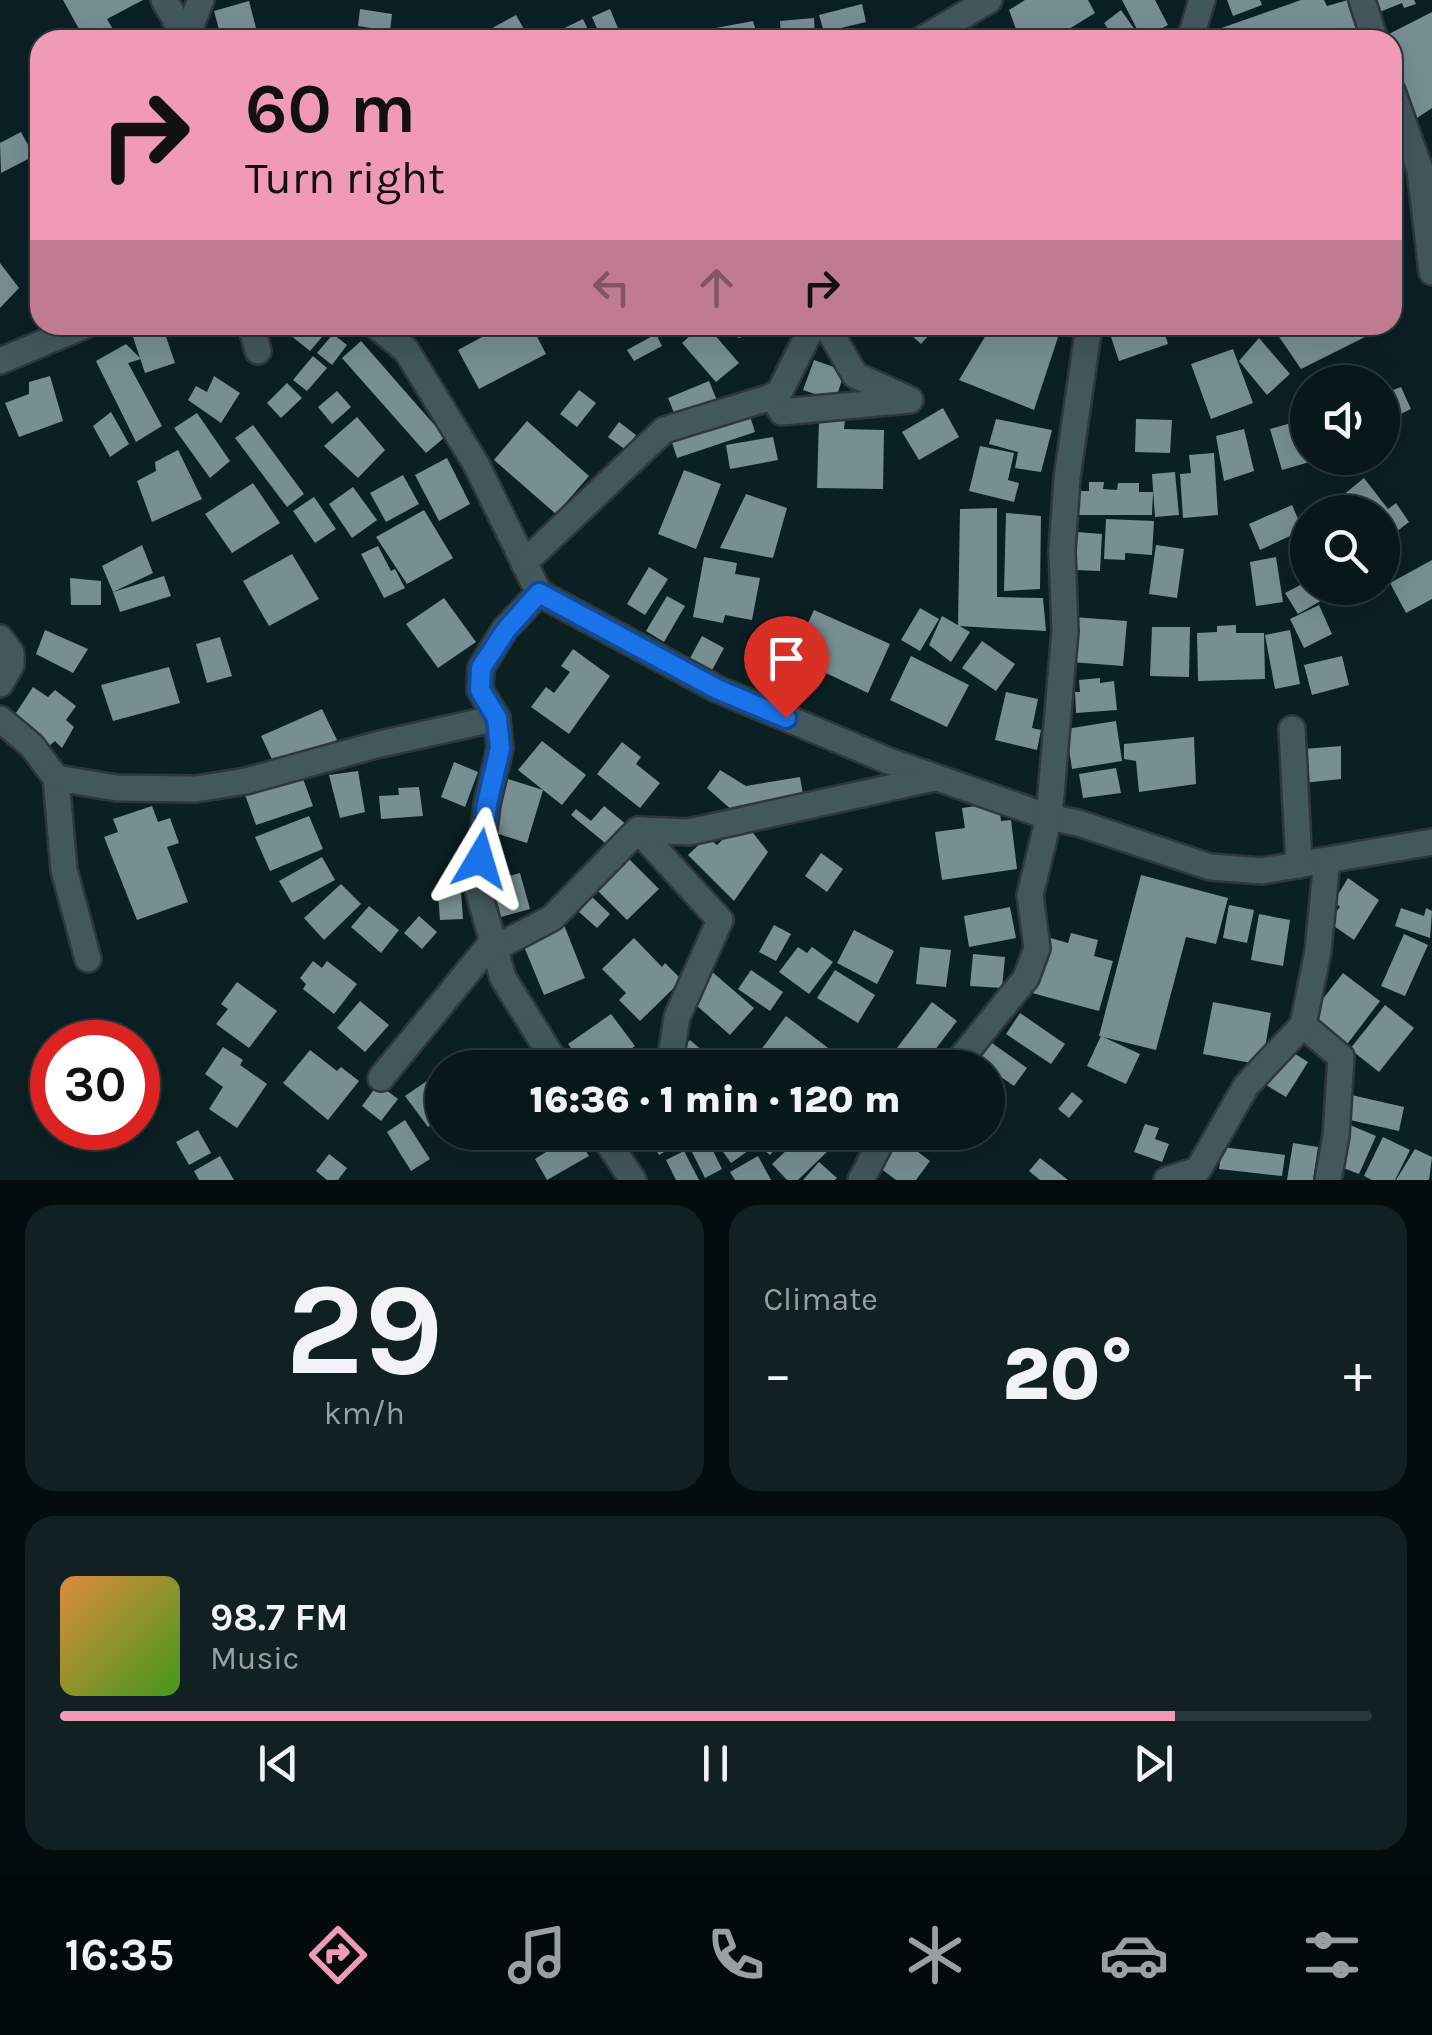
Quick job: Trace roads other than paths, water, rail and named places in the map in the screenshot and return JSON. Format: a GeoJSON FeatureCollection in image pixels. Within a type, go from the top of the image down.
{"type":"FeatureCollection","features":[{"type":"Feature","properties":{"kind":"street"},"geometry":{"type":"LineString","coordinates":[[164,0],[180,30]]}},
{"type":"Feature","properties":{"kind":"street"},"geometry":{"type":"LineString","coordinates":[[189,30],[201,0]]}},
{"type":"Feature","properties":{"kind":"street"},"geometry":{"type":"LineString","coordinates":[[938,30],[989,0]]}},
{"type":"Feature","properties":{"kind":"street"},"geometry":{"type":"LineString","coordinates":[[1193,30],[1202,0]]}},
{"type":"Feature","properties":{"kind":"street"},"geometry":{"type":"LineString","coordinates":[[1362,0],[1372,30]]}},
{"type":"Feature","properties":{"kind":"street"},"geometry":{"type":"LineString","coordinates":[[1402,119],[1420,170],[1432,272]]}},
{"type":"Feature","properties":{"kind":"street"},"geometry":{"type":"LineString","coordinates":[[0,360],[61,335]]}},
{"type":"Feature","properties":{"kind":"street"},"geometry":{"type":"LineString","coordinates":[[254,335],[258,351]]}},
{"type":"Feature","properties":{"kind":"street"},"geometry":{"type":"LineString","coordinates":[[387,335],[406,350],[476,464],[539,593],[717,689],[936,777],[1050,818],[1078,823],[1210,867],[1262,871],[1432,842]]}},
{"type":"Feature","properties":{"kind":"street"},"geometry":{"type":"LineString","coordinates":[[524,563],[664,430],[778,395],[807,335]]}},
{"type":"Feature","properties":{"kind":"street"},"geometry":{"type":"LineString","coordinates":[[772,396],[782,412],[910,400],[855,374],[832,335]]}},
{"type":"Feature","properties":{"kind":"street"},"geometry":{"type":"LineString","coordinates":[[968,1050],[1026,978],[1038,948],[1030,895],[1050,818],[1065,632],[1062,551],[1066,478],[1087,335]]}},
{"type":"Feature","properties":{"kind":"street"},"geometry":{"type":"LineString","coordinates":[[539,593],[506,630],[481,668],[480,690],[497,718],[500,748],[487,804],[477,886],[503,978],[548,1050]]}},
{"type":"Feature","properties":{"kind":"street"},"geometry":{"type":"LineString","coordinates":[[0,638],[12,652],[11,665],[0,684]]}},
{"type":"Feature","properties":{"kind":"street"},"geometry":{"type":"LineString","coordinates":[[56,778],[118,788],[196,788],[246,781],[497,718]]}},
{"type":"Feature","properties":{"kind":"street"},"geometry":{"type":"LineString","coordinates":[[0,720],[32,746],[56,778],[64,870],[88,959]]}},
{"type":"Feature","properties":{"kind":"street"},"geometry":{"type":"LineString","coordinates":[[1292,730],[1300,864]]}},
{"type":"Feature","properties":{"kind":"street"},"geometry":{"type":"LineString","coordinates":[[380,1078],[494,944],[552,918],[638,830],[689,832],[936,777]]}},
{"type":"Feature","properties":{"kind":"street"},"geometry":{"type":"LineString","coordinates":[[638,830],[720,920],[677,1017],[672,1050]]}},
{"type":"Feature","properties":{"kind":"street"},"geometry":{"type":"LineString","coordinates":[[1167,1180],[1198,1170],[1246,1086],[1303,1025],[1318,951],[1326,860]]}},
{"type":"Feature","properties":{"kind":"street"},"geometry":{"type":"LineString","coordinates":[[1303,1025],[1341,1057],[1336,1136],[1328,1180]]}},
{"type":"Feature","properties":{"kind":"street"},"geometry":{"type":"LineString","coordinates":[[613,1150],[633,1180]]}},
{"type":"Feature","properties":{"kind":"street"},"geometry":{"type":"LineString","coordinates":[[861,1180],[877,1150]]}}]}
